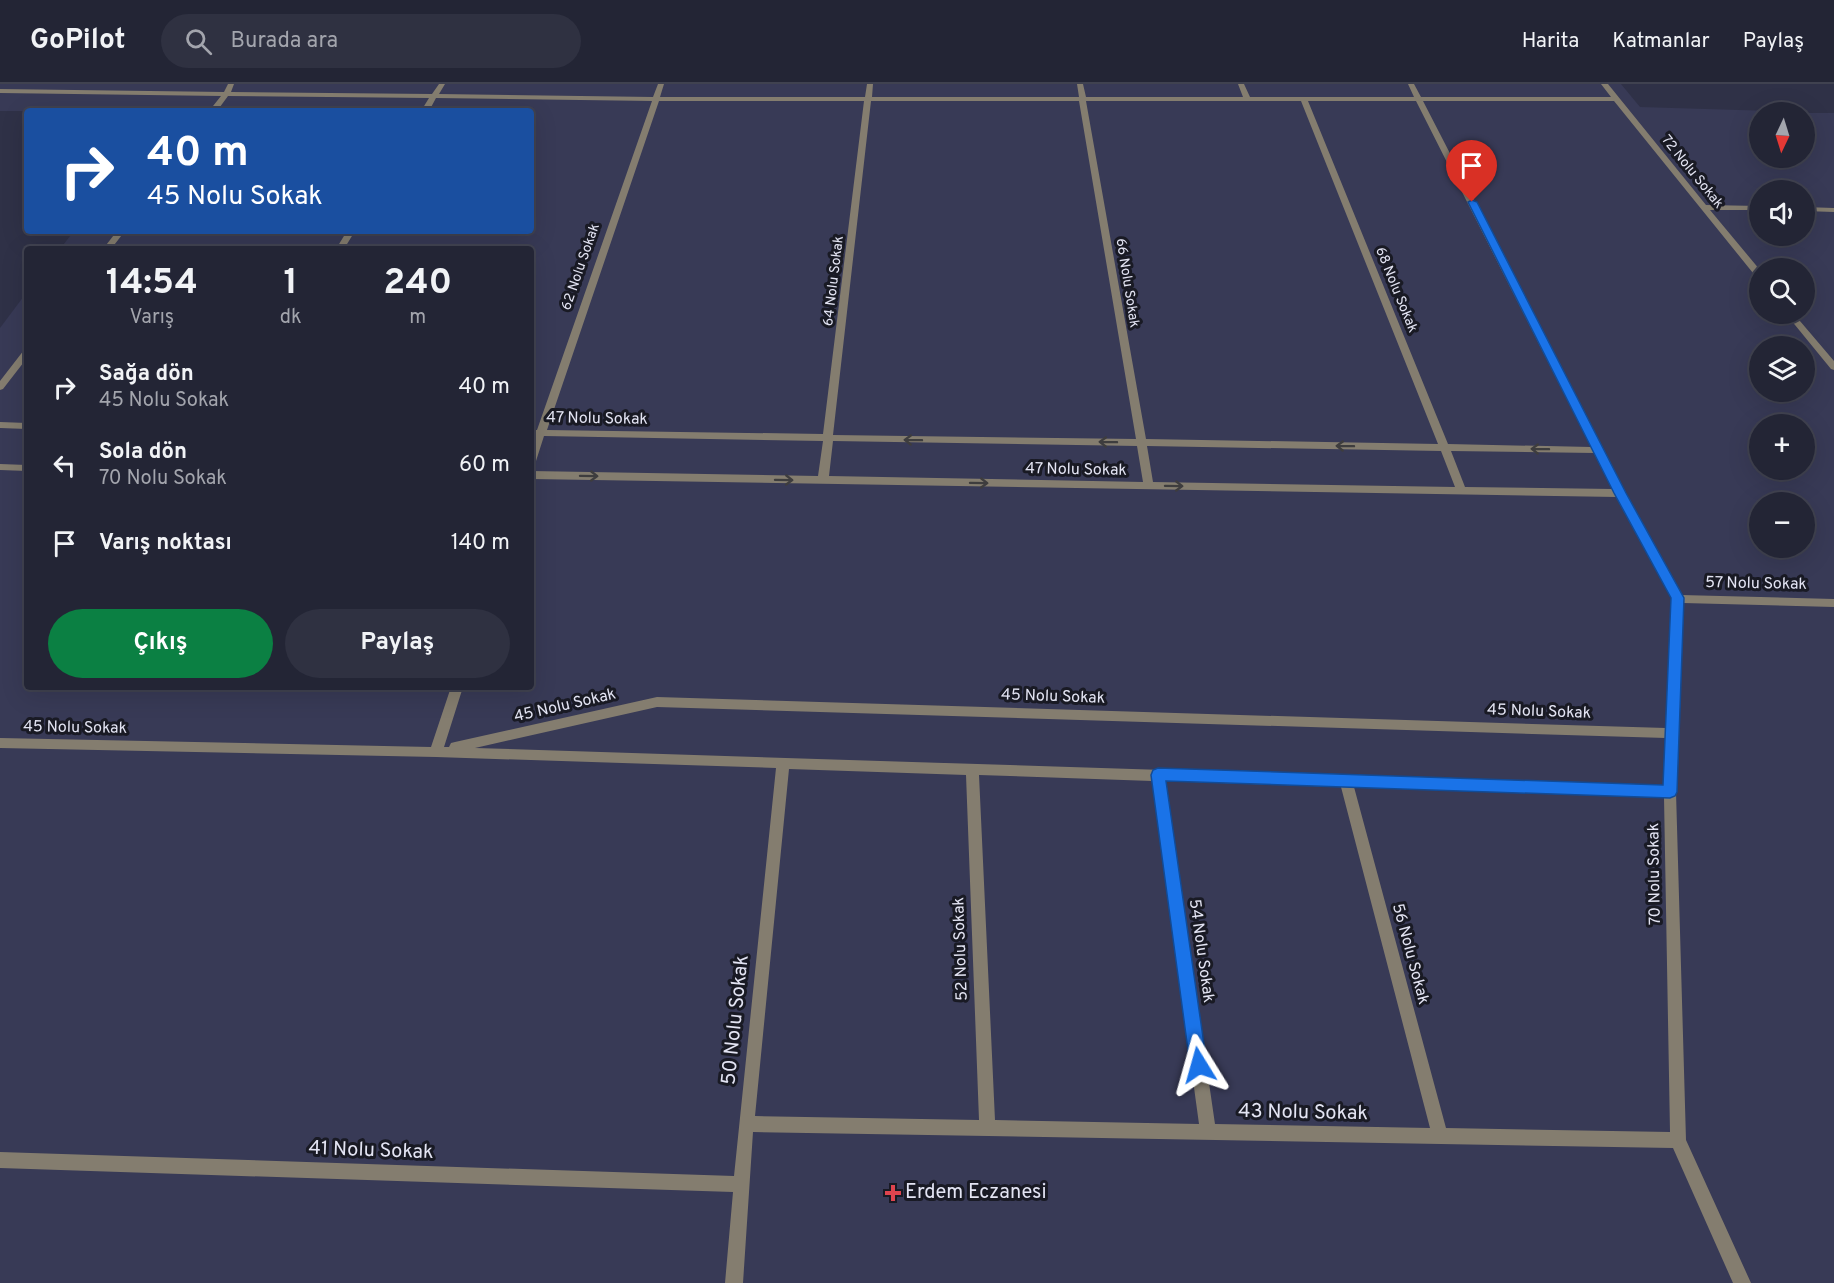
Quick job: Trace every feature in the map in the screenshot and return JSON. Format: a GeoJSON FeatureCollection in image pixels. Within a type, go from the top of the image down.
{"type":"FeatureCollection","features":[{"type":"Feature","properties":{"kind":"street"},"geometry":{"type":"LineString","coordinates":[[215,108],[231,84]]}},
{"type":"Feature","properties":{"kind":"street"},"geometry":{"type":"LineString","coordinates":[[427,108],[442,84]]}},
{"type":"Feature","properties":{"kind":"street","name":"62 Nolu Sokak"},"geometry":{"type":"LineString","coordinates":[[536,433],[661,84]]}},
{"type":"Feature","properties":{"kind":"street","name":"64 Nolu Sokak"},"geometry":{"type":"LineString","coordinates":[[823,480],[870,84]]}},
{"type":"Feature","properties":{"kind":"street","name":"66 Nolu Sokak"},"geometry":{"type":"LineString","coordinates":[[1080,84],[1149,486]]}},
{"type":"Feature","properties":{"kind":"street"},"geometry":{"type":"LineString","coordinates":[[1241,84],[1247,99]]}},
{"type":"Feature","properties":{"kind":"street"},"geometry":{"type":"LineString","coordinates":[[1411,84],[1620,493],[1678,598]]}},
{"type":"Feature","properties":{"kind":"street","name":"72 Nolu Sokak"},"geometry":{"type":"LineString","coordinates":[[1604,84],[1749,263]]}},
{"type":"Feature","properties":{"kind":"street"},"geometry":{"type":"LineString","coordinates":[[0,91],[655,99],[1615,99]]}},
{"type":"Feature","properties":{"kind":"street","name":"68 Nolu Sokak"},"geometry":{"type":"LineString","coordinates":[[1304,99],[1462,491]]}},
{"type":"Feature","properties":{"kind":"street"},"geometry":{"type":"LineString","coordinates":[[1703,207],[1749,208]]}},
{"type":"Feature","properties":{"kind":"street"},"geometry":{"type":"LineString","coordinates":[[1815,209],[1834,210]]}},
{"type":"Feature","properties":{"kind":"street"},"geometry":{"type":"LineString","coordinates":[[109,246],[119,234]]}},
{"type":"Feature","properties":{"kind":"street"},"geometry":{"type":"LineString","coordinates":[[1799,324],[1830,358],[1834,367]]}},
{"type":"Feature","properties":{"kind":"street"},"geometry":{"type":"LineString","coordinates":[[0,387],[24,356]]}},
{"type":"Feature","properties":{"kind":"street"},"geometry":{"type":"LineString","coordinates":[[0,425],[24,426]]}},
{"type":"Feature","properties":{"kind":"street","name":"47 Nolu Sokak"},"geometry":{"type":"LineString","coordinates":[[536,433],[1599,450]]}},
{"type":"Feature","properties":{"kind":"street"},"geometry":{"type":"LineString","coordinates":[[0,467],[24,468]]}},
{"type":"Feature","properties":{"kind":"street","name":"47 Nolu Sokak"},"geometry":{"type":"LineString","coordinates":[[534,475],[1620,493]]}},
{"type":"Feature","properties":{"kind":"street","name":"57 Nolu Sokak"},"geometry":{"type":"LineString","coordinates":[[1678,598],[1834,603]]}},
{"type":"Feature","properties":{"kind":"street","name":"70 Nolu Sokak"},"geometry":{"type":"LineString","coordinates":[[1678,598],[1670,792],[1678,1140],[1742,1283]]}},
{"type":"Feature","properties":{"kind":"street"},"geometry":{"type":"LineString","coordinates":[[436,752],[456,690]]}},
{"type":"Feature","properties":{"kind":"street","name":"45 Nolu Sokak"},"geometry":{"type":"LineString","coordinates":[[436,752],[657,702],[1673,733]]}},
{"type":"Feature","properties":{"kind":"street","name":"45 Nolu Sokak"},"geometry":{"type":"LineString","coordinates":[[0,744],[436,752],[1670,792]]}},
{"type":"Feature","properties":{"kind":"street","name":"50 Nolu Sokak"},"geometry":{"type":"LineString","coordinates":[[734,1283],[746,1124],[783,762]]}},
{"type":"Feature","properties":{"kind":"street","name":"52 Nolu Sokak"},"geometry":{"type":"LineString","coordinates":[[972,768],[987,1128]]}},
{"type":"Feature","properties":{"kind":"street","name":"54 Nolu Sokak"},"geometry":{"type":"LineString","coordinates":[[1158,775],[1208,1132]]}},
{"type":"Feature","properties":{"kind":"street","name":"56 Nolu Sokak"},"geometry":{"type":"LineString","coordinates":[[1346,781],[1440,1137]]}},
{"type":"Feature","properties":{"kind":"street","name":"43 Nolu Sokak"},"geometry":{"type":"LineString","coordinates":[[746,1124],[1678,1140]]}},
{"type":"Feature","properties":{"kind":"street","name":"41 Nolu Sokak"},"geometry":{"type":"LineString","coordinates":[[0,1160],[741,1184]]}},
{"type":"Feature","properties":{"kind":"shaded area"},"geometry":{"type":"Polygon","coordinates":[[[0,84],[1621,84],[1640,107],[1749,110],[1749,168],[1815,168],[1815,113],[1834,113],[1834,1283],[0,1283],[0,328],[24,296],[24,690],[534,690],[534,246],[62,246],[72,234],[534,234],[534,108],[24,108],[24,111],[0,111],[0,84]]]}},
{"type":"Feature","properties":{"kind":"place","name":"Erdem Eczanesi"},"geometry":{"type":"Point","coordinates":[893,1193]}},
{"type":"Feature","properties":{"kind":"route"},"geometry":{"type":"LineString","coordinates":[[1199,1065],[1158,775],[1670,792],[1678,598],[1620,493],[1472,202]]}}]}
